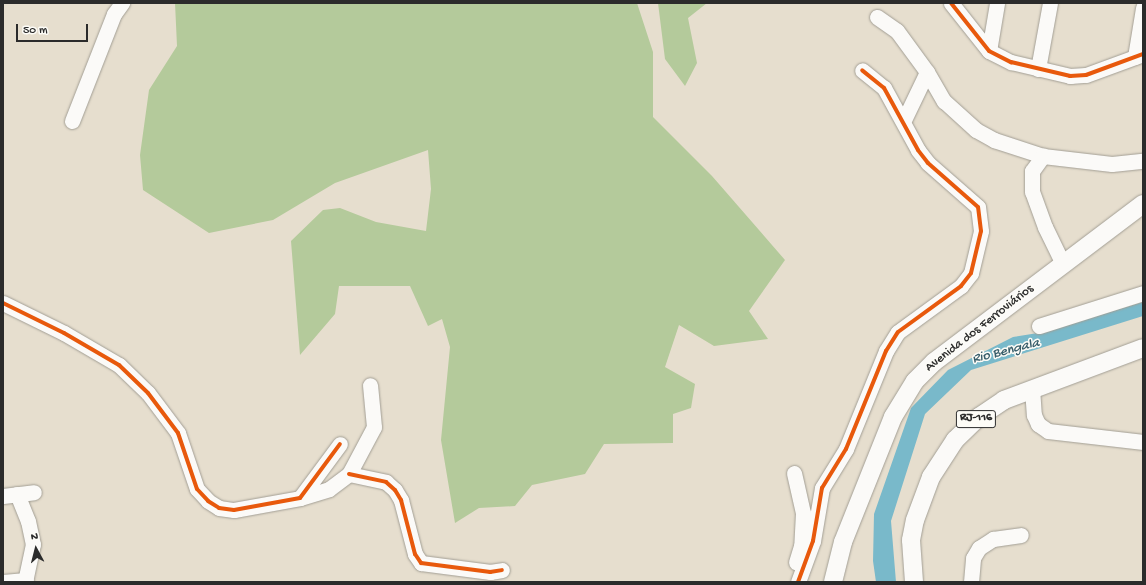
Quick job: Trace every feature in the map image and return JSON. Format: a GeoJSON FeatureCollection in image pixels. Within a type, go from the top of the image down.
{"type":"FeatureCollection","features":[{"type":"Feature","properties":{"kind":"main road","name":"Avenida dos Ferroviários"},"geometry":{"type":"LineString","coordinates":[[833,582],[843,542],[893,417],[915,381],[934,362],[1143,204]]}},
{"type":"Feature","properties":{"kind":"main road","name":"RJ-116"},"geometry":{"type":"LineString","coordinates":[[914,582],[911,540],[915,520],[931,477],[954,440],[979,417],[1004,400],[1032,388],[1143,348]]}},
{"type":"Feature","properties":{"kind":"street"},"geometry":{"type":"LineString","coordinates":[[72,121],[114,14],[122,3]]}},
{"type":"Feature","properties":{"kind":"street"},"geometry":{"type":"LineString","coordinates":[[951,3],[989,51],[1003,60],[1070,76],[1086,76],[1139,55],[1143,8]]}},
{"type":"Feature","properties":{"kind":"street"},"geometry":{"type":"LineString","coordinates":[[989,51],[997,3]]}},
{"type":"Feature","properties":{"kind":"street"},"geometry":{"type":"LineString","coordinates":[[1038,69],[1050,3]]}},
{"type":"Feature","properties":{"kind":"street"},"geometry":{"type":"LineString","coordinates":[[877,17],[897,31],[927,72],[944,101],[976,130],[994,140],[1043,156],[1112,164],[1143,161]]}},
{"type":"Feature","properties":{"kind":"street"},"geometry":{"type":"LineString","coordinates":[[798,582],[813,541],[822,488],[846,449],[892,340],[898,332],[961,286],[971,273],[976,260],[981,231],[978,207],[928,163],[918,150],[884,88],[862,70]]}},
{"type":"Feature","properties":{"kind":"street"},"geometry":{"type":"LineString","coordinates":[[903,122],[927,72]]}},
{"type":"Feature","properties":{"kind":"street"},"geometry":{"type":"LineString","coordinates":[[1043,156],[1032,171],[1032,192],[1045,227],[1063,264]]}},
{"type":"Feature","properties":{"kind":"street"},"geometry":{"type":"LineString","coordinates":[[1039,326],[1143,292]]}},
{"type":"Feature","properties":{"kind":"street"},"geometry":{"type":"LineString","coordinates":[[3,303],[64,333],[119,365],[148,393],[178,433],[197,489],[208,501],[219,508],[234,510],[300,498],[329,488],[349,474],[374,427],[370,385]]}},
{"type":"Feature","properties":{"kind":"street"},"geometry":{"type":"LineString","coordinates":[[1032,388],[1034,415],[1038,424],[1048,431],[1143,442]]}},
{"type":"Feature","properties":{"kind":"street"},"geometry":{"type":"LineString","coordinates":[[300,498],[340,444]]}},
{"type":"Feature","properties":{"kind":"street"},"geometry":{"type":"LineString","coordinates":[[791,582],[803,532],[803,513],[794,473]]}},
{"type":"Feature","properties":{"kind":"street"},"geometry":{"type":"LineString","coordinates":[[349,474],[386,482],[395,490],[401,500],[415,554],[421,563],[490,572],[502,570]]}},
{"type":"Feature","properties":{"kind":"street"},"geometry":{"type":"LineString","coordinates":[[3,582],[26,581],[33,544],[28,521],[10,495],[34,492]]}},
{"type":"Feature","properties":{"kind":"street"},"geometry":{"type":"LineString","coordinates":[[970,582],[973,558],[979,548],[993,540],[1021,535]]}},
{"type":"Feature","properties":{"kind":"green space"},"geometry":{"type":"Polygon","coordinates":[[[175,3],[637,3],[653,52],[653,117],[712,176],[785,260],[749,311],[768,339],[714,346],[679,325],[665,367],[695,384],[691,408],[673,414],[673,443],[604,444],[585,474],[532,485],[515,506],[479,508],[455,523],[441,440],[450,347],[442,319],[428,326],[410,286],[339,286],[335,314],[300,355],[291,241],[323,210],[340,208],[376,222],[426,231],[431,189],[428,150],[335,183],[273,220],[209,233],[143,190],[140,155],[149,90],[177,46],[175,3]]]}},
{"type":"Feature","properties":{"kind":"green space"},"geometry":{"type":"Polygon","coordinates":[[[658,3],[707,3],[688,18],[697,63],[685,86],[665,59],[658,3]]]}},
{"type":"Feature","properties":{"kind":"water","name":"Rio Bengala"},"geometry":{"type":"Polygon","coordinates":[[[1143,302],[1143,316],[971,370],[925,414],[891,521],[896,582],[876,582],[873,561],[874,514],[911,408],[948,370],[1013,337],[1038,333],[1143,302]]]}},
{"type":"Feature","properties":{"kind":"cycle path"},"geometry":{"type":"LineString","coordinates":[[951,3],[989,51],[1011,62],[1070,76],[1086,75],[1143,54]]}},
{"type":"Feature","properties":{"kind":"cycle path"},"geometry":{"type":"LineString","coordinates":[[798,582],[813,541],[822,488],[846,449],[886,351],[898,332],[961,286],[971,273],[981,231],[978,207],[928,163],[918,150],[884,88],[862,70]]}},
{"type":"Feature","properties":{"kind":"cycle path"},"geometry":{"type":"LineString","coordinates":[[3,303],[64,333],[119,365],[148,393],[178,433],[197,489],[208,501],[219,508],[234,510],[300,498],[340,444]]}},
{"type":"Feature","properties":{"kind":"cycle path"},"geometry":{"type":"LineString","coordinates":[[349,474],[386,482],[395,490],[401,500],[415,554],[421,563],[490,572],[502,570]]}}]}
